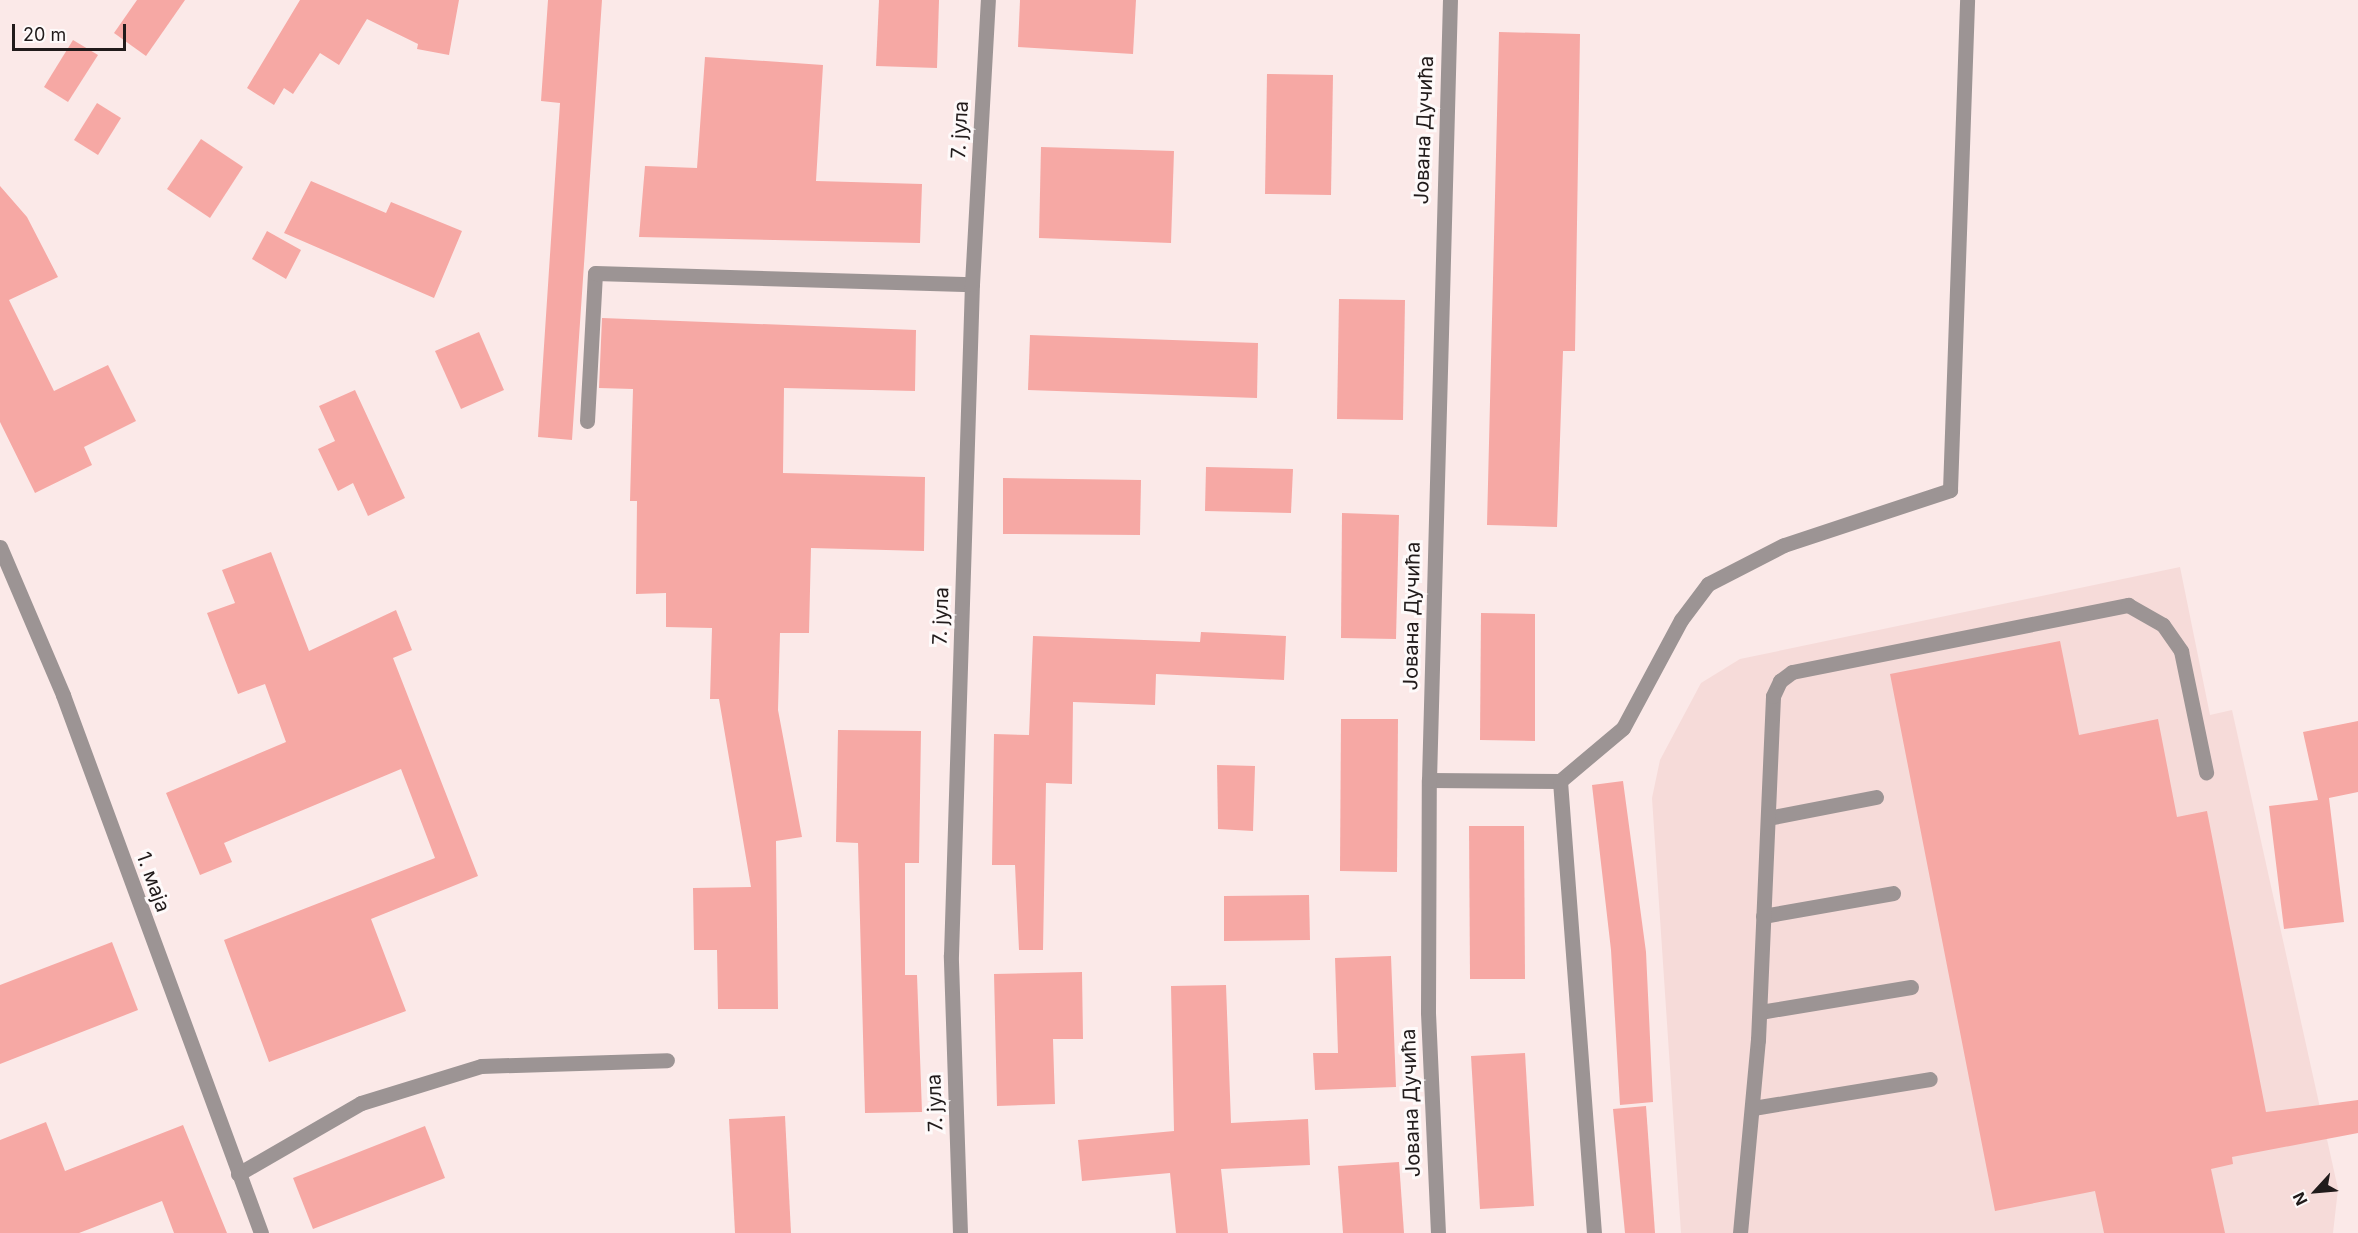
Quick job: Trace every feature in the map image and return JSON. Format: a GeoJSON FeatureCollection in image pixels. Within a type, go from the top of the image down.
{"type":"FeatureCollection","features":[{"type":"Feature","properties":{"kind":"street","name":"7. јула"},"geometry":{"type":"LineString","coordinates":[[960,1233],[951,955],[972,285],[988,0]]}},
{"type":"Feature","properties":{"kind":"street","name":"Јована Дучића"},"geometry":{"type":"LineString","coordinates":[[1437,1233],[1428,1012],[1429,780],[1450,0]]}},
{"type":"Feature","properties":{"kind":"street"},"geometry":{"type":"LineString","coordinates":[[1429,780],[1560,781],[1623,728],[1681,620],[1708,584],[1784,545],[1950,490],[1967,0]]}},
{"type":"Feature","properties":{"kind":"street"},"geometry":{"type":"LineString","coordinates":[[586,421],[595,273],[972,285]]}},
{"type":"Feature","properties":{"kind":"street","name":"1. маја"},"geometry":{"type":"LineString","coordinates":[[0,547],[63,695],[261,1233]]}},
{"type":"Feature","properties":{"kind":"street"},"geometry":{"type":"LineString","coordinates":[[1740,1233],[1760,1012],[1773,696],[1780,681],[1792,672],[2128,605],[2163,625],[2181,651],[2206,772]]}},
{"type":"Feature","properties":{"kind":"street"},"geometry":{"type":"LineString","coordinates":[[1560,781],[1594,1233]]}},
{"type":"Feature","properties":{"kind":"street"},"geometry":{"type":"LineString","coordinates":[[1768,818],[1876,797]]}},
{"type":"Feature","properties":{"kind":"street"},"geometry":{"type":"LineString","coordinates":[[1763,916],[1893,893]]}},
{"type":"Feature","properties":{"kind":"street"},"geometry":{"type":"LineString","coordinates":[[1760,1012],[1911,987]]}},
{"type":"Feature","properties":{"kind":"street"},"geometry":{"type":"LineString","coordinates":[[238,1174],[361,1102],[481,1066],[667,1060]]}},
{"type":"Feature","properties":{"kind":"street"},"geometry":{"type":"LineString","coordinates":[[1753,1108],[1930,1079]]}},
{"type":"Feature","properties":{"kind":"shaded area"},"geometry":{"type":"Polygon","coordinates":[[[2180,567],[2210,715],[2232,710],[2338,1189],[2333,1233],[1681,1233],[1652,798],[1660,760],[1701,683],[1740,659],[2180,567]]]}},
{"type":"Feature","properties":{"kind":"building"},"geometry":{"type":"Polygon","coordinates":[[[137,0],[185,0],[146,56],[114,33],[137,0]]]}},
{"type":"Feature","properties":{"kind":"building"},"geometry":{"type":"Polygon","coordinates":[[[300,0],[459,0],[449,55],[417,49],[418,44],[367,19],[339,65],[320,53],[293,94],[284,88],[274,105],[247,88],[300,0]]]}},
{"type":"Feature","properties":{"kind":"building"},"geometry":{"type":"Polygon","coordinates":[[[548,0],[602,0],[572,440],[538,437],[560,103],[541,101],[548,0]]]}},
{"type":"Feature","properties":{"kind":"building"},"geometry":{"type":"Polygon","coordinates":[[[879,0],[939,0],[937,68],[876,66],[879,0]]]}},
{"type":"Feature","properties":{"kind":"building"},"geometry":{"type":"Polygon","coordinates":[[[1020,0],[1136,0],[1133,54],[1018,47],[1020,0]]]}},
{"type":"Feature","properties":{"kind":"building"},"geometry":{"type":"Polygon","coordinates":[[[1499,32],[1580,34],[1575,351],[1563,351],[1557,527],[1487,525],[1499,32]]]}},
{"type":"Feature","properties":{"kind":"building"},"geometry":{"type":"Polygon","coordinates":[[[73,40],[98,55],[68,102],[44,87],[73,40]]]}},
{"type":"Feature","properties":{"kind":"building"},"geometry":{"type":"Polygon","coordinates":[[[705,57],[823,65],[816,181],[922,184],[920,243],[639,237],[645,166],[697,168],[705,57]]]}},
{"type":"Feature","properties":{"kind":"building"},"geometry":{"type":"Polygon","coordinates":[[[1267,74],[1333,75],[1331,195],[1265,194],[1267,74]]]}},
{"type":"Feature","properties":{"kind":"building"},"geometry":{"type":"Polygon","coordinates":[[[97,103],[121,118],[98,155],[74,140],[97,103]]]}},
{"type":"Feature","properties":{"kind":"building"},"geometry":{"type":"Polygon","coordinates":[[[201,139],[243,167],[210,218],[167,189],[201,139]]]}},
{"type":"Feature","properties":{"kind":"building"},"geometry":{"type":"Polygon","coordinates":[[[1041,147],[1174,151],[1171,243],[1039,238],[1041,147]]]}},
{"type":"Feature","properties":{"kind":"building"},"geometry":{"type":"Polygon","coordinates":[[[311,181],[386,213],[391,202],[462,231],[434,298],[284,233],[311,181]]]}},
{"type":"Feature","properties":{"kind":"building"},"geometry":{"type":"Polygon","coordinates":[[[0,186],[27,217],[58,277],[9,300],[54,391],[108,365],[136,421],[84,447],[92,465],[35,493],[0,422],[0,186]]]}},
{"type":"Feature","properties":{"kind":"building"},"geometry":{"type":"Polygon","coordinates":[[[267,231],[301,250],[286,279],[252,259],[267,231]]]}},
{"type":"Feature","properties":{"kind":"building"},"geometry":{"type":"Polygon","coordinates":[[[1339,299],[1405,300],[1403,420],[1337,419],[1339,299]]]}},
{"type":"Feature","properties":{"kind":"building"},"geometry":{"type":"Polygon","coordinates":[[[602,318],[916,330],[915,391],[784,388],[783,473],[925,477],[924,551],[811,548],[809,633],[780,633],[778,710],[802,837],[776,841],[778,1009],[718,1009],[717,950],[694,950],[693,888],[751,887],[719,699],[710,699],[712,628],[666,627],[666,593],[636,594],[637,501],[630,501],[633,389],[599,388],[602,318]]]}},
{"type":"Feature","properties":{"kind":"building"},"geometry":{"type":"Polygon","coordinates":[[[479,332],[504,390],[461,409],[435,351],[479,332]]]}},
{"type":"Feature","properties":{"kind":"building"},"geometry":{"type":"Polygon","coordinates":[[[1030,335],[1258,343],[1257,398],[1028,390],[1030,335]]]}},
{"type":"Feature","properties":{"kind":"building"},"geometry":{"type":"Polygon","coordinates":[[[355,390],[405,498],[368,516],[353,483],[338,491],[318,449],[335,441],[319,406],[355,390]]]}},
{"type":"Feature","properties":{"kind":"building"},"geometry":{"type":"Polygon","coordinates":[[[1206,467],[1293,469],[1291,513],[1205,511],[1206,467]]]}},
{"type":"Feature","properties":{"kind":"building"},"geometry":{"type":"Polygon","coordinates":[[[1003,478],[1141,480],[1140,535],[1003,534],[1003,478]]]}},
{"type":"Feature","properties":{"kind":"building"},"geometry":{"type":"Polygon","coordinates":[[[1342,513],[1399,515],[1396,639],[1341,638],[1342,513]]]}},
{"type":"Feature","properties":{"kind":"building"},"geometry":{"type":"Polygon","coordinates":[[[271,552],[309,651],[396,610],[412,650],[393,658],[478,876],[371,919],[406,1011],[269,1062],[224,940],[435,858],[401,769],[224,843],[232,862],[200,875],[166,793],[286,742],[265,684],[238,694],[207,613],[235,603],[222,570],[271,552]]]}},
{"type":"Feature","properties":{"kind":"building"},"geometry":{"type":"Polygon","coordinates":[[[1481,613],[1535,614],[1535,741],[1480,740],[1481,613]]]}},
{"type":"Feature","properties":{"kind":"building"},"geometry":{"type":"Polygon","coordinates":[[[1201,632],[1286,636],[1284,680],[1156,674],[1155,705],[1073,702],[1072,784],[1046,783],[1043,950],[1019,950],[1015,865],[992,865],[994,734],[1029,735],[1033,636],[1200,642],[1201,632]]]}},
{"type":"Feature","properties":{"kind":"building"},"geometry":{"type":"Polygon","coordinates":[[[2060,641],[2079,735],[2158,719],[2177,817],[2207,811],[2266,1112],[2358,1100],[2358,1133],[2232,1157],[2233,1164],[2211,1169],[2225,1233],[2104,1233],[2095,1191],[1995,1211],[1890,674],[2060,641]]]}},
{"type":"Feature","properties":{"kind":"building"},"geometry":{"type":"Polygon","coordinates":[[[1341,719],[1398,719],[1397,872],[1340,871],[1341,719]]]}},
{"type":"Feature","properties":{"kind":"building"},"geometry":{"type":"Polygon","coordinates":[[[2358,721],[2358,792],[2329,798],[2344,922],[2284,929],[2269,806],[2318,800],[2303,732],[2358,721]]]}},
{"type":"Feature","properties":{"kind":"building"},"geometry":{"type":"Polygon","coordinates":[[[838,730],[921,731],[919,863],[905,863],[905,975],[917,975],[922,1112],[865,1113],[858,843],[836,842],[838,730]]]}},
{"type":"Feature","properties":{"kind":"building"},"geometry":{"type":"Polygon","coordinates":[[[1217,765],[1255,766],[1253,831],[1218,829],[1217,765]]]}},
{"type":"Feature","properties":{"kind":"building"},"geometry":{"type":"Polygon","coordinates":[[[1623,781],[1646,952],[1653,1102],[1620,1105],[1611,950],[1592,785],[1623,781]]]}},
{"type":"Feature","properties":{"kind":"building"},"geometry":{"type":"Polygon","coordinates":[[[1469,826],[1524,826],[1525,979],[1470,979],[1469,826]]]}},
{"type":"Feature","properties":{"kind":"building"},"geometry":{"type":"Polygon","coordinates":[[[1309,895],[1310,940],[1224,941],[1224,896],[1309,895]]]}},
{"type":"Feature","properties":{"kind":"building"},"geometry":{"type":"Polygon","coordinates":[[[112,942],[138,1010],[0,1064],[0,985],[112,942]]]}},
{"type":"Feature","properties":{"kind":"building"},"geometry":{"type":"Polygon","coordinates":[[[1391,956],[1396,1087],[1315,1090],[1313,1053],[1338,1053],[1335,958],[1391,956]]]}},
{"type":"Feature","properties":{"kind":"building"},"geometry":{"type":"Polygon","coordinates":[[[1082,972],[1083,1039],[1053,1039],[1055,1104],[997,1106],[994,974],[1082,972]]]}},
{"type":"Feature","properties":{"kind":"building"},"geometry":{"type":"Polygon","coordinates":[[[1226,985],[1231,1123],[1308,1119],[1310,1165],[1221,1169],[1228,1233],[1176,1233],[1170,1173],[1082,1181],[1078,1140],[1174,1131],[1171,986],[1226,985]]]}},
{"type":"Feature","properties":{"kind":"building"},"geometry":{"type":"Polygon","coordinates":[[[1525,1053],[1534,1206],[1480,1209],[1471,1056],[1525,1053]]]}},
{"type":"Feature","properties":{"kind":"building"},"geometry":{"type":"Polygon","coordinates":[[[1646,1106],[1655,1233],[1625,1233],[1613,1109],[1646,1106]]]}},
{"type":"Feature","properties":{"kind":"building"},"geometry":{"type":"Polygon","coordinates":[[[785,1116],[791,1233],[735,1233],[729,1119],[785,1116]]]}},
{"type":"Feature","properties":{"kind":"building"},"geometry":{"type":"Polygon","coordinates":[[[46,1122],[65,1171],[183,1125],[227,1233],[174,1233],[162,1201],[79,1233],[0,1233],[0,1140],[46,1122]]]}},
{"type":"Feature","properties":{"kind":"building"},"geometry":{"type":"Polygon","coordinates":[[[425,1126],[445,1178],[313,1229],[293,1178],[425,1126]]]}},
{"type":"Feature","properties":{"kind":"building"},"geometry":{"type":"Polygon","coordinates":[[[1399,1162],[1404,1233],[1343,1233],[1338,1166],[1399,1162]]]}}]}
